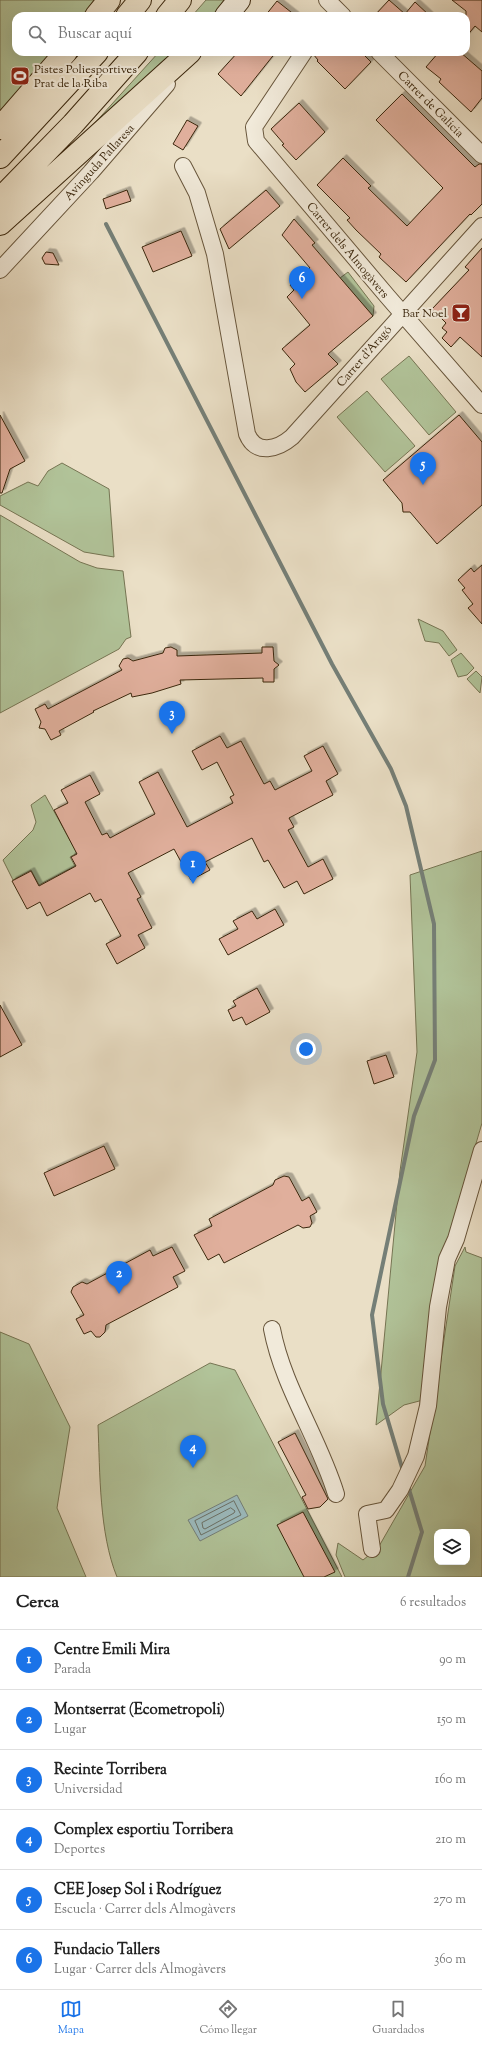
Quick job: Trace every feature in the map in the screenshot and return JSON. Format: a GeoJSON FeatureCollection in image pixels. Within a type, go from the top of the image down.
{"type":"FeatureCollection","features":[{"type":"Feature","properties":{"kind":"highway"},"geometry":{"type":"LineString","coordinates":[[99,12],[109,0]]}},
{"type":"Feature","properties":{"kind":"highway"},"geometry":{"type":"LineString","coordinates":[[130,12],[140,0]]}},
{"type":"Feature","properties":{"kind":"highway"},"geometry":{"type":"LineString","coordinates":[[170,12],[180,0]]}},
{"type":"Feature","properties":{"kind":"highway"},"geometry":{"type":"LineString","coordinates":[[0,128],[63,56]]}},
{"type":"Feature","properties":{"kind":"highway"},"geometry":{"type":"LineString","coordinates":[[0,157],[93,56]]}},
{"type":"Feature","properties":{"kind":"highway"},"geometry":{"type":"LineString","coordinates":[[0,198],[72,124],[133,56]]}},
{"type":"Feature","properties":{"kind":"highway"},"geometry":{"type":"LineString","coordinates":[[0,224],[186,56]]}},
{"type":"Feature","properties":{"kind":"street"},"geometry":{"type":"LineString","coordinates":[[229,12],[239,0]]}},
{"type":"Feature","properties":{"kind":"street","name":"Avinguda Pallaresa"},"geometry":{"type":"LineString","coordinates":[[0,270],[91,172],[192,56]]}},
{"type":"Feature","properties":{"kind":"street","name":"Carrer dels Almogàvers"},"geometry":{"type":"LineString","coordinates":[[301,56],[254,127],[256,141],[388,298],[403,313],[482,405]]}},
{"type":"Feature","properties":{"kind":"street","name":"Carrer de Galicia"},"geometry":{"type":"LineString","coordinates":[[383,56],[482,156]]}},
{"type":"Feature","properties":{"kind":"street","name":"Carrer d'Aragó"},"geometry":{"type":"LineString","coordinates":[[183,166],[197,193],[206,217],[215,254],[244,420],[249,440],[255,445],[264,449],[273,449],[292,438],[482,226]]}},
{"type":"Feature","properties":{"kind":"street"},"geometry":{"type":"LineString","coordinates":[[372,1549],[367,1514],[386,1510],[400,1490],[416,1456],[428,1406],[438,1307],[447,1259],[456,1239],[482,1150]]}},
{"type":"Feature","properties":{"kind":"street"},"geometry":{"type":"LineString","coordinates":[[272,1329],[277,1355],[329,1472],[336,1494]]}},
{"type":"Feature","properties":{"kind":"green space","name":"Pistes Poliesportives Prat de la Riba"},"geometry":{"type":"Polygon","coordinates":[[[0,0],[100,0],[90,12],[12,12],[12,56],[55,56],[0,121],[0,0]]]}},
{"type":"Feature","properties":{"kind":"green space"},"geometry":{"type":"Polygon","coordinates":[[[206,0],[229,0],[218,12],[196,12],[206,0]]]}},
{"type":"Feature","properties":{"kind":"green space"},"geometry":{"type":"Polygon","coordinates":[[[155,56],[175,56],[83,136],[155,56]]]}},
{"type":"Feature","properties":{"kind":"green space"},"geometry":{"type":"Polygon","coordinates":[[[348,272],[374,306],[373,316],[340,278],[348,272]]]}},
{"type":"Feature","properties":{"kind":"green space"},"geometry":{"type":"Polygon","coordinates":[[[409,356],[456,412],[429,435],[381,379],[409,356]]]}},
{"type":"Feature","properties":{"kind":"green space"},"geometry":{"type":"Polygon","coordinates":[[[367,391],[415,446],[385,472],[337,417],[367,391]]]}},
{"type":"Feature","properties":{"kind":"green space"},"geometry":{"type":"Polygon","coordinates":[[[62,463],[109,489],[114,557],[84,552],[0,505],[0,496],[28,482],[38,486],[48,471],[62,463]]]}},
{"type":"Feature","properties":{"kind":"green space"},"geometry":{"type":"Polygon","coordinates":[[[0,515],[80,562],[97,568],[123,571],[131,637],[126,639],[119,649],[0,713],[0,515]]]}},
{"type":"Feature","properties":{"kind":"green space"},"geometry":{"type":"Polygon","coordinates":[[[418,619],[443,631],[457,650],[449,656],[439,643],[425,641],[418,619]]]}},
{"type":"Feature","properties":{"kind":"green space"},"geometry":{"type":"Polygon","coordinates":[[[461,653],[474,668],[467,675],[458,677],[451,660],[461,653]]]}},
{"type":"Feature","properties":{"kind":"green space"},"geometry":{"type":"Polygon","coordinates":[[[476,671],[482,677],[480,693],[467,679],[476,671]]]}},
{"type":"Feature","properties":{"kind":"green space"},"geometry":{"type":"Polygon","coordinates":[[[45,795],[77,853],[70,857],[75,866],[39,885],[31,870],[13,880],[3,860],[33,830],[36,822],[31,805],[45,795]]]}},
{"type":"Feature","properties":{"kind":"green space"},"geometry":{"type":"Polygon","coordinates":[[[482,851],[482,1123],[443,1256],[427,1399],[404,1405],[376,1425],[400,1171],[417,1052],[410,875],[482,851]]]}},
{"type":"Feature","properties":{"kind":"green space"},"geometry":{"type":"Polygon","coordinates":[[[465,1247],[466,1252],[482,1258],[482,1577],[345,1577],[336,1555],[338,1543],[363,1560],[378,1548],[425,1466],[455,1266],[465,1247]]]}},
{"type":"Feature","properties":{"kind":"green space"},"geometry":{"type":"Polygon","coordinates":[[[0,1332],[29,1344],[70,1427],[57,1508],[86,1577],[0,1577],[0,1332]]]}},
{"type":"Feature","properties":{"kind":"green space"},"geometry":{"type":"Polygon","coordinates":[[[210,1363],[235,1370],[342,1577],[117,1577],[111,1560],[104,1522],[100,1482],[98,1425],[210,1363]]]}},
{"type":"Feature","properties":{"kind":"water"},"geometry":{"type":"Polygon","coordinates":[[[237,1495],[248,1516],[200,1541],[188,1520],[237,1495]]]}},
{"type":"Feature","properties":{"kind":"building"},"geometry":{"type":"Polygon","coordinates":[[[389,0],[403,12],[378,12],[389,0]]]}},
{"type":"Feature","properties":{"kind":"building"},"geometry":{"type":"Polygon","coordinates":[[[452,0],[482,0],[482,32],[475,26],[470,32],[470,12],[466,11],[452,0]]]}},
{"type":"Feature","properties":{"kind":"building"},"geometry":{"type":"Polygon","coordinates":[[[277,1],[291,12],[268,12],[277,1]]]}},
{"type":"Feature","properties":{"kind":"building"},"geometry":{"type":"Polygon","coordinates":[[[415,2],[426,12],[407,12],[415,2]]]}},
{"type":"Feature","properties":{"kind":"building"},"geometry":{"type":"Polygon","coordinates":[[[234,56],[273,56],[241,96],[218,74],[234,56]]]}},
{"type":"Feature","properties":{"kind":"building"},"geometry":{"type":"Polygon","coordinates":[[[315,56],[365,56],[371,62],[345,89],[317,61],[318,60],[315,56]]]}},
{"type":"Feature","properties":{"kind":"building"},"geometry":{"type":"Polygon","coordinates":[[[436,56],[465,56],[482,71],[482,98],[471,112],[439,82],[441,79],[426,67],[436,56]]]}},
{"type":"Feature","properties":{"kind":"building"},"geometry":{"type":"Polygon","coordinates":[[[402,94],[475,167],[482,164],[482,204],[471,215],[470,214],[406,282],[379,257],[381,254],[347,220],[350,218],[317,185],[343,158],[371,186],[368,188],[407,226],[443,188],[376,120],[402,94]]]}},
{"type":"Feature","properties":{"kind":"building"},"geometry":{"type":"Polygon","coordinates":[[[299,103],[325,132],[296,160],[282,145],[284,144],[271,129],[299,103]]]}},
{"type":"Feature","properties":{"kind":"building"},"geometry":{"type":"Polygon","coordinates":[[[187,120],[198,126],[183,150],[173,144],[187,120]]]}},
{"type":"Feature","properties":{"kind":"building"},"geometry":{"type":"Polygon","coordinates":[[[127,190],[131,201],[106,209],[103,199],[127,190]]]}},
{"type":"Feature","properties":{"kind":"building"},"geometry":{"type":"Polygon","coordinates":[[[266,190],[280,206],[229,249],[220,229],[266,190]]]}},
{"type":"Feature","properties":{"kind":"building"},"geometry":{"type":"Polygon","coordinates":[[[294,219],[315,243],[312,245],[373,316],[328,354],[338,364],[305,392],[296,382],[290,369],[295,364],[282,349],[310,325],[287,297],[294,290],[290,285],[310,268],[282,235],[294,219]]]}},
{"type":"Feature","properties":{"kind":"building"},"geometry":{"type":"Polygon","coordinates":[[[181,231],[192,256],[153,272],[142,247],[181,231]]]}},
{"type":"Feature","properties":{"kind":"building"},"geometry":{"type":"Polygon","coordinates":[[[482,248],[482,357],[460,337],[451,347],[442,338],[447,332],[442,328],[446,323],[432,309],[469,270],[465,267],[482,248]]]}},
{"type":"Feature","properties":{"kind":"building"},"geometry":{"type":"Polygon","coordinates":[[[46,252],[53,253],[59,265],[45,264],[42,258],[46,252]]]}},
{"type":"Feature","properties":{"kind":"building"},"geometry":{"type":"Polygon","coordinates":[[[0,415],[25,461],[10,469],[2,493],[0,493],[0,415]]]}},
{"type":"Feature","properties":{"kind":"building"},"geometry":{"type":"Polygon","coordinates":[[[459,415],[482,442],[482,505],[437,544],[410,512],[403,512],[402,503],[383,480],[459,415]]]}},
{"type":"Feature","properties":{"kind":"building"},"geometry":{"type":"Polygon","coordinates":[[[482,565],[482,624],[468,608],[473,604],[462,590],[465,588],[458,580],[471,568],[474,572],[482,565]]]}},
{"type":"Feature","properties":{"kind":"building"},"geometry":{"type":"Polygon","coordinates":[[[171,647],[177,650],[177,656],[262,653],[262,647],[273,647],[274,661],[279,665],[274,669],[274,682],[263,682],[263,678],[180,680],[181,684],[152,693],[132,697],[131,693],[93,711],[94,712],[59,731],[61,735],[51,740],[45,729],[39,728],[41,722],[35,709],[45,704],[48,709],[122,670],[119,666],[123,659],[128,658],[133,661],[163,653],[165,648],[171,647]]]}},
{"type":"Feature","properties":{"kind":"building"},"geometry":{"type":"Polygon","coordinates":[[[220,736],[227,748],[241,741],[264,784],[270,781],[275,790],[312,771],[304,756],[323,746],[338,774],[326,781],[333,795],[289,818],[294,827],[288,830],[308,867],[323,859],[333,879],[304,894],[297,881],[284,888],[268,860],[264,862],[252,838],[205,862],[210,870],[191,880],[174,849],[128,873],[141,897],[137,899],[152,928],[138,935],[145,948],[117,964],[106,944],[121,936],[101,899],[95,902],[90,893],[47,916],[40,902],[27,909],[12,881],[31,871],[39,886],[76,866],[71,857],[77,854],[54,810],[68,803],[61,790],[90,775],[100,794],[85,802],[102,835],[107,833],[110,838],[155,814],[139,782],[158,772],[187,827],[233,803],[230,797],[234,795],[217,762],[202,770],[192,751],[220,736]]]}},
{"type":"Feature","properties":{"kind":"building"},"geometry":{"type":"Polygon","coordinates":[[[275,909],[284,925],[228,955],[219,939],[238,929],[233,921],[252,911],[257,919],[275,909]]]}},
{"type":"Feature","properties":{"kind":"building"},"geometry":{"type":"Polygon","coordinates":[[[257,988],[270,1012],[246,1025],[242,1017],[233,1021],[228,1010],[236,1006],[233,1001],[257,988]]]}},
{"type":"Feature","properties":{"kind":"building"},"geometry":{"type":"Polygon","coordinates":[[[0,1005],[22,1045],[0,1057],[0,1005]]]}},
{"type":"Feature","properties":{"kind":"building"},"geometry":{"type":"Polygon","coordinates":[[[386,1055],[394,1077],[374,1084],[367,1061],[386,1055]]]}},
{"type":"Feature","properties":{"kind":"building"},"geometry":{"type":"Polygon","coordinates":[[[104,1146],[115,1169],[54,1196],[44,1173],[104,1146]]]}},
{"type":"Feature","properties":{"kind":"building"},"geometry":{"type":"Polygon","coordinates":[[[284,1176],[289,1177],[302,1201],[309,1197],[317,1212],[310,1216],[312,1223],[310,1227],[303,1228],[298,1225],[224,1263],[219,1254],[208,1260],[194,1235],[212,1226],[209,1219],[273,1185],[275,1180],[284,1176]]]}},
{"type":"Feature","properties":{"kind":"building"},"geometry":{"type":"Polygon","coordinates":[[[172,1247],[185,1271],[173,1277],[178,1287],[106,1325],[105,1332],[100,1337],[96,1337],[91,1331],[84,1334],[76,1319],[84,1315],[71,1292],[73,1287],[82,1282],[87,1284],[150,1250],[153,1256],[172,1247]]]}},
{"type":"Feature","properties":{"kind":"building"},"geometry":{"type":"Polygon","coordinates":[[[295,1433],[328,1499],[320,1507],[308,1509],[302,1497],[306,1495],[278,1442],[295,1433]]]}},
{"type":"Feature","properties":{"kind":"building"},"geometry":{"type":"Polygon","coordinates":[[[303,1512],[335,1572],[324,1577],[304,1577],[277,1525],[303,1512]]]}},
{"type":"Feature","properties":{"kind":"waterway"},"geometry":{"type":"LineString","coordinates":[[106,224],[332,664],[391,769],[406,806],[434,924],[435,1060],[414,1116],[372,1315],[383,1404],[403,1471]]}},
{"type":"Feature","properties":{"kind":"waterway"},"geometry":{"type":"LineString","coordinates":[[408,1486],[422,1532],[408,1577]]}},
{"type":"Feature","properties":{"kind":"place","name":"Pistes Poliesportives Prat de la Riba"},"geometry":{"type":"Point","coordinates":[20,76]}},
{"type":"Feature","properties":{"kind":"place","name":"Fundacio Tallers"},"geometry":{"type":"Point","coordinates":[302,299]}},
{"type":"Feature","properties":{"kind":"place","name":"Bar Noel"},"geometry":{"type":"Point","coordinates":[461,313]}},
{"type":"Feature","properties":{"kind":"place","name":"CEE Josep Sol i Rodríguez"},"geometry":{"type":"Point","coordinates":[423,485]}},
{"type":"Feature","properties":{"kind":"place","name":"Recinte Torribera"},"geometry":{"type":"Point","coordinates":[172,734]}},
{"type":"Feature","properties":{"kind":"place","name":"Centre Emili Mira"},"geometry":{"type":"Point","coordinates":[193,884]}},
{"type":"Feature","properties":{"kind":"place","name":"Montserrat (Ecometropoli)"},"geometry":{"type":"Point","coordinates":[119,1294]}},
{"type":"Feature","properties":{"kind":"place","name":"Complex esportiu Torribera"},"geometry":{"type":"Point","coordinates":[193,1468]}}]}
